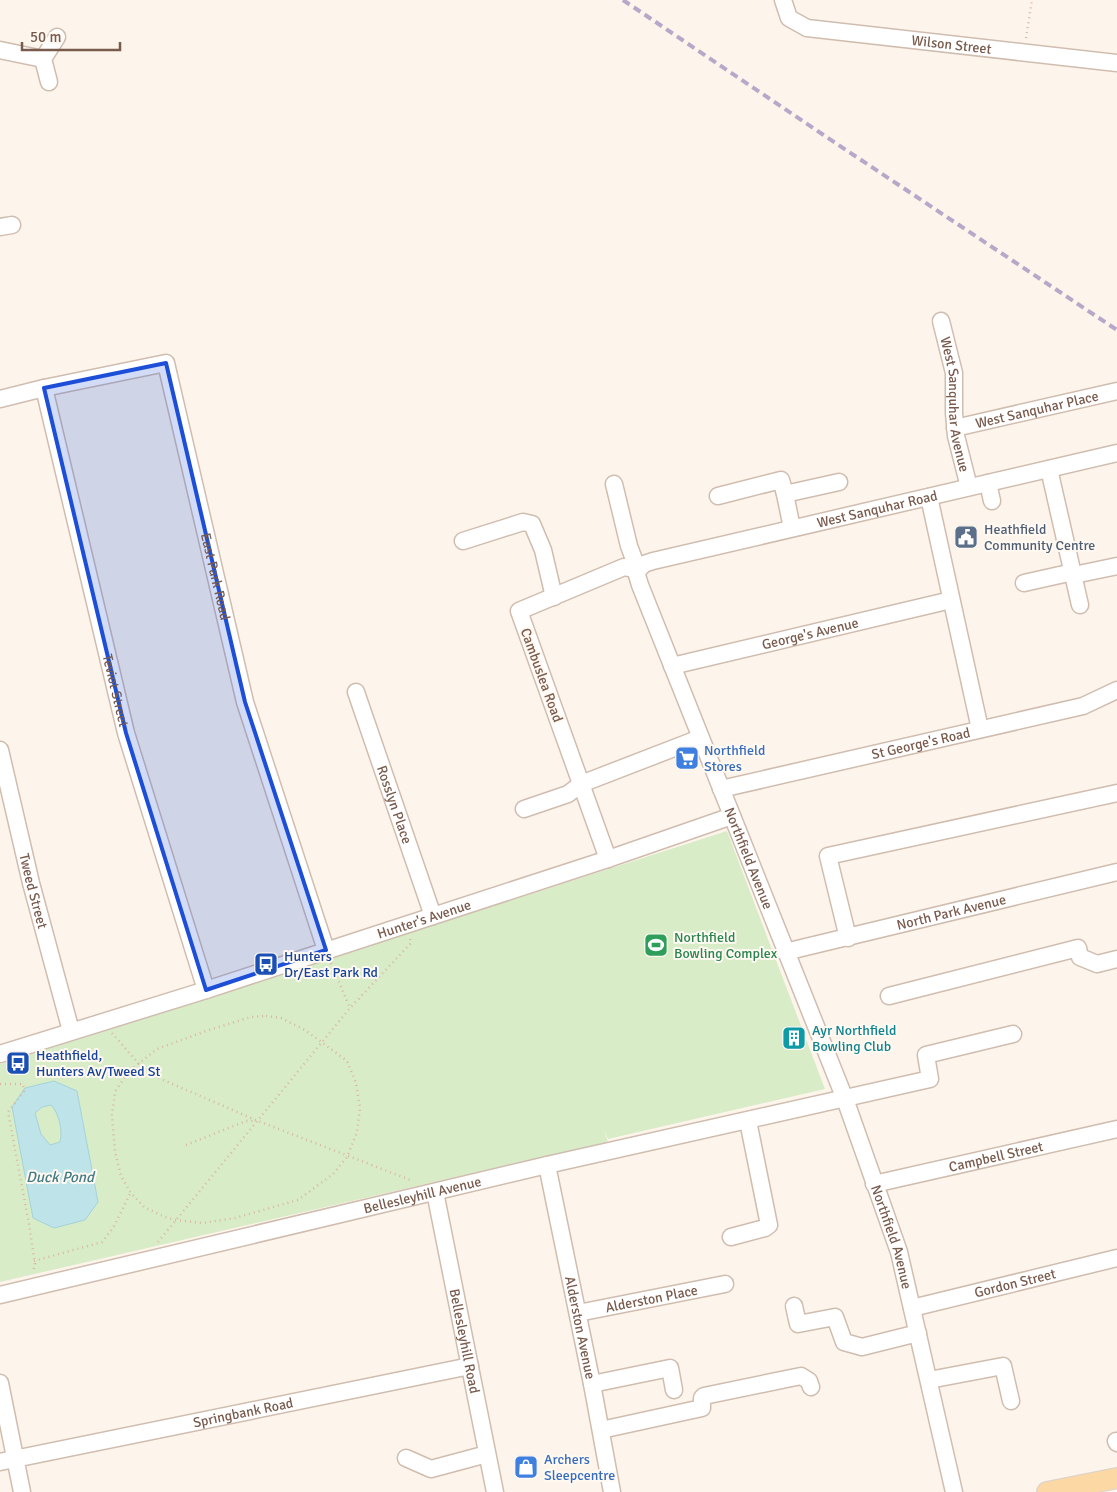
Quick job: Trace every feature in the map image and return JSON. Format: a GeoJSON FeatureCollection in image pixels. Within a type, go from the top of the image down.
{"type":"FeatureCollection","features":[{"type":"Feature","properties":{"kind":"main road"},"geometry":{"type":"LineString","coordinates":[[1047,1492],[1117,1478]]}},
{"type":"Feature","properties":{"kind":"street","name":"Wilson Street"},"geometry":{"type":"LineString","coordinates":[[783,0],[789,18],[807,28],[1117,63]]}},
{"type":"Feature","properties":{"kind":"street"},"geometry":{"type":"LineString","coordinates":[[49,82],[43,59],[57,37]]}},
{"type":"Feature","properties":{"kind":"street"},"geometry":{"type":"LineString","coordinates":[[0,50],[43,59]]}},
{"type":"Feature","properties":{"kind":"street","name":"West Sanquhar Avenue"},"geometry":{"type":"LineString","coordinates":[[942,322],[954,373],[956,428],[969,487]]}},
{"type":"Feature","properties":{"kind":"street","name":"East Park Road"},"geometry":{"type":"LineString","coordinates":[[0,399],[166,362],[245,702],[326,950]]}},
{"type":"Feature","properties":{"kind":"street","name":"Teviot Street"},"geometry":{"type":"LineString","coordinates":[[44,388],[126,732],[206,990]]}},
{"type":"Feature","properties":{"kind":"street","name":"West Sanquhar Place"},"geometry":{"type":"LineString","coordinates":[[956,428],[1117,392]]}},
{"type":"Feature","properties":{"kind":"street","name":"West Sanquhar Road"},"geometry":{"type":"LineString","coordinates":[[638,570],[644,564],[653,561],[1117,453]]}},
{"type":"Feature","properties":{"kind":"street"},"geometry":{"type":"LineString","coordinates":[[1049,469],[1080,605]]}},
{"type":"Feature","properties":{"kind":"street"},"geometry":{"type":"LineString","coordinates":[[718,496],[782,480],[792,528]]}},
{"type":"Feature","properties":{"kind":"street"},"geometry":{"type":"LineString","coordinates":[[785,494],[839,482]]}},
{"type":"Feature","properties":{"kind":"street"},"geometry":{"type":"LineString","coordinates":[[988,483],[992,501]]}},
{"type":"Feature","properties":{"kind":"street","name":"Northfield Avenue"},"geometry":{"type":"LineString","coordinates":[[614,484],[629,546],[638,570],[637,576],[640,585],[845,1099],[899,1252],[954,1492]]}},
{"type":"Feature","properties":{"kind":"street"},"geometry":{"type":"LineString","coordinates":[[929,497],[950,600],[980,729]]}},
{"type":"Feature","properties":{"kind":"street"},"geometry":{"type":"LineString","coordinates":[[463,541],[527,522],[532,524],[543,550],[553,594]]}},
{"type":"Feature","properties":{"kind":"street"},"geometry":{"type":"LineString","coordinates":[[1024,583],[1117,566]]}},
{"type":"Feature","properties":{"kind":"street","name":"Cambuslea Road"},"geometry":{"type":"LineString","coordinates":[[608,859],[519,611],[553,594],[624,567],[638,570]]}},
{"type":"Feature","properties":{"kind":"street","name":"George's Avenue"},"geometry":{"type":"LineString","coordinates":[[672,666],[950,600]]}},
{"type":"Feature","properties":{"kind":"street","name":"St George's Road"},"geometry":{"type":"LineString","coordinates":[[721,789],[1083,706],[1117,690]]}},
{"type":"Feature","properties":{"kind":"street","name":"Rosslyn Place"},"geometry":{"type":"LineString","coordinates":[[356,692],[433,916]]}},
{"type":"Feature","properties":{"kind":"street"},"geometry":{"type":"LineString","coordinates":[[524,809],[568,794],[581,784],[700,738]]}},
{"type":"Feature","properties":{"kind":"street","name":"Tweed Street"},"geometry":{"type":"LineString","coordinates":[[0,750],[31,883],[72,1031]]}},
{"type":"Feature","properties":{"kind":"street"},"geometry":{"type":"LineString","coordinates":[[848,938],[828,856],[1117,793]]}},
{"type":"Feature","properties":{"kind":"street","name":"Hunter's Avenue"},"geometry":{"type":"LineString","coordinates":[[0,1054],[206,990],[608,859],[732,816]]}},
{"type":"Feature","properties":{"kind":"street","name":"North Park Avenue"},"geometry":{"type":"LineString","coordinates":[[785,952],[1117,872]]}},
{"type":"Feature","properties":{"kind":"street"},"geometry":{"type":"LineString","coordinates":[[889,996],[1078,948],[1080,957],[1097,964],[1117,959]]}},
{"type":"Feature","properties":{"kind":"street","name":"Bellesleyhill Avenue"},"geometry":{"type":"LineString","coordinates":[[0,1295],[547,1165],[930,1079],[926,1055],[1013,1034]]}},
{"type":"Feature","properties":{"kind":"street"},"geometry":{"type":"LineString","coordinates":[[731,1237],[766,1228],[769,1225],[748,1121]]}},
{"type":"Feature","properties":{"kind":"street","name":"Campbell Street"},"geometry":{"type":"LineString","coordinates":[[874,1184],[1117,1129]]}},
{"type":"Feature","properties":{"kind":"street","name":"Alderston Avenue"},"geometry":{"type":"LineString","coordinates":[[547,1165],[578,1313],[612,1492]]}},
{"type":"Feature","properties":{"kind":"street","name":"Bellesleyhill Road"},"geometry":{"type":"LineString","coordinates":[[435,1192],[494,1492]]}},
{"type":"Feature","properties":{"kind":"street","name":"Gordon Street"},"geometry":{"type":"LineString","coordinates":[[912,1308],[1117,1258]]}},
{"type":"Feature","properties":{"kind":"street","name":"Alderston Place"},"geometry":{"type":"LineString","coordinates":[[578,1313],[725,1284]]}},
{"type":"Feature","properties":{"kind":"street"},"geometry":{"type":"LineString","coordinates":[[794,1306],[798,1324],[834,1317],[844,1342],[862,1347],[918,1333]]}},
{"type":"Feature","properties":{"kind":"street","name":"Springbank Road"},"geometry":{"type":"LineString","coordinates":[[8,1461],[470,1366]]}},
{"type":"Feature","properties":{"kind":"street"},"geometry":{"type":"LineString","coordinates":[[929,1380],[1003,1366],[1011,1402]]}},
{"type":"Feature","properties":{"kind":"street"},"geometry":{"type":"LineString","coordinates":[[592,1384],[670,1368],[674,1390]]}},
{"type":"Feature","properties":{"kind":"street"},"geometry":{"type":"LineString","coordinates":[[601,1430],[702,1408],[702,1398],[704,1396],[740,1388],[801,1376],[809,1380],[811,1387]]}},
{"type":"Feature","properties":{"kind":"street"},"geometry":{"type":"LineString","coordinates":[[0,1383],[8,1461],[22,1492]]}},
{"type":"Feature","properties":{"kind":"street"},"geometry":{"type":"LineString","coordinates":[[406,1458],[431,1469],[487,1454]]}},
{"type":"Feature","properties":{"kind":"path"},"geometry":{"type":"LineString","coordinates":[[1024,53],[1032,0]]}},
{"type":"Feature","properties":{"kind":"path"},"geometry":{"type":"LineString","coordinates":[[142,1261],[350,1008],[411,943]]}},
{"type":"Feature","properties":{"kind":"path"},"geometry":{"type":"LineString","coordinates":[[326,950],[350,1008]]}},
{"type":"Feature","properties":{"kind":"path"},"geometry":{"type":"LineString","coordinates":[[251,1016],[281,1018],[305,1030],[322,1043],[347,1061],[356,1083],[360,1108],[357,1132],[347,1157],[334,1174],[298,1200],[235,1218],[202,1223],[165,1217],[144,1207],[131,1194],[121,1176],[115,1152],[112,1115],[115,1092],[128,1072],[157,1049],[206,1030],[251,1016]]}},
{"type":"Feature","properties":{"kind":"path"},"geometry":{"type":"LineString","coordinates":[[110,1020],[112,1034],[139,1064],[161,1079],[258,1121],[413,1181],[416,1196]]}},
{"type":"Feature","properties":{"kind":"path"},"geometry":{"type":"LineString","coordinates":[[0,1084],[24,1084],[24,1091],[8,1112],[29,1224],[34,1261],[32,1272]]}},
{"type":"Feature","properties":{"kind":"path"},"geometry":{"type":"LineString","coordinates":[[186,1145],[246,1121],[258,1121]]}},
{"type":"Feature","properties":{"kind":"path"},"geometry":{"type":"LineString","coordinates":[[34,1261],[102,1242],[113,1228],[131,1194]]}},
{"type":"Feature","properties":{"kind":"highlighted area"},"geometry":{"type":"Polygon","coordinates":[[[166,363],[245,702],[326,950],[206,990],[126,733],[44,388],[166,363]]]}},
{"type":"Feature","properties":{"kind":"green space"},"geometry":{"type":"Polygon","coordinates":[[[727,831],[825,1089],[608,1139],[604,1129],[608,1142],[0,1282],[0,1064],[727,831]]]}},
{"type":"Feature","properties":{"kind":"water","name":"Duck Pond"},"geometry":{"type":"Polygon","coordinates":[[[54,1081],[77,1091],[98,1202],[85,1220],[54,1228],[33,1218],[12,1107],[25,1088],[54,1081]],[[51,1105],[42,1107],[35,1113],[41,1134],[50,1145],[60,1142],[61,1138],[60,1122],[51,1105]]]}},
{"type":"Feature","properties":{"kind":"railway"},"geometry":{"type":"LineString","coordinates":[[623,0],[1117,330]]}},
{"type":"Feature","properties":{"kind":"place","name":"Heathfield Community Centre"},"geometry":{"type":"Point","coordinates":[966,537]}},
{"type":"Feature","properties":{"kind":"place","name":"Northfield Stores"},"geometry":{"type":"Point","coordinates":[687,758]}},
{"type":"Feature","properties":{"kind":"place","name":"Northfield Bowling Complex"},"geometry":{"type":"Point","coordinates":[656,945]}},
{"type":"Feature","properties":{"kind":"place","name":"Hunters Dr/East Park Rd"},"geometry":{"type":"Point","coordinates":[266,964]}},
{"type":"Feature","properties":{"kind":"place","name":"Ayr Northfield Bowling Club"},"geometry":{"type":"Point","coordinates":[794,1038]}},
{"type":"Feature","properties":{"kind":"place","name":"Heathfield, Hunters Av/Tweed St"},"geometry":{"type":"Point","coordinates":[18,1063]}},
{"type":"Feature","properties":{"kind":"place","name":"Archers Sleepcentre"},"geometry":{"type":"Point","coordinates":[526,1467]}}]}
